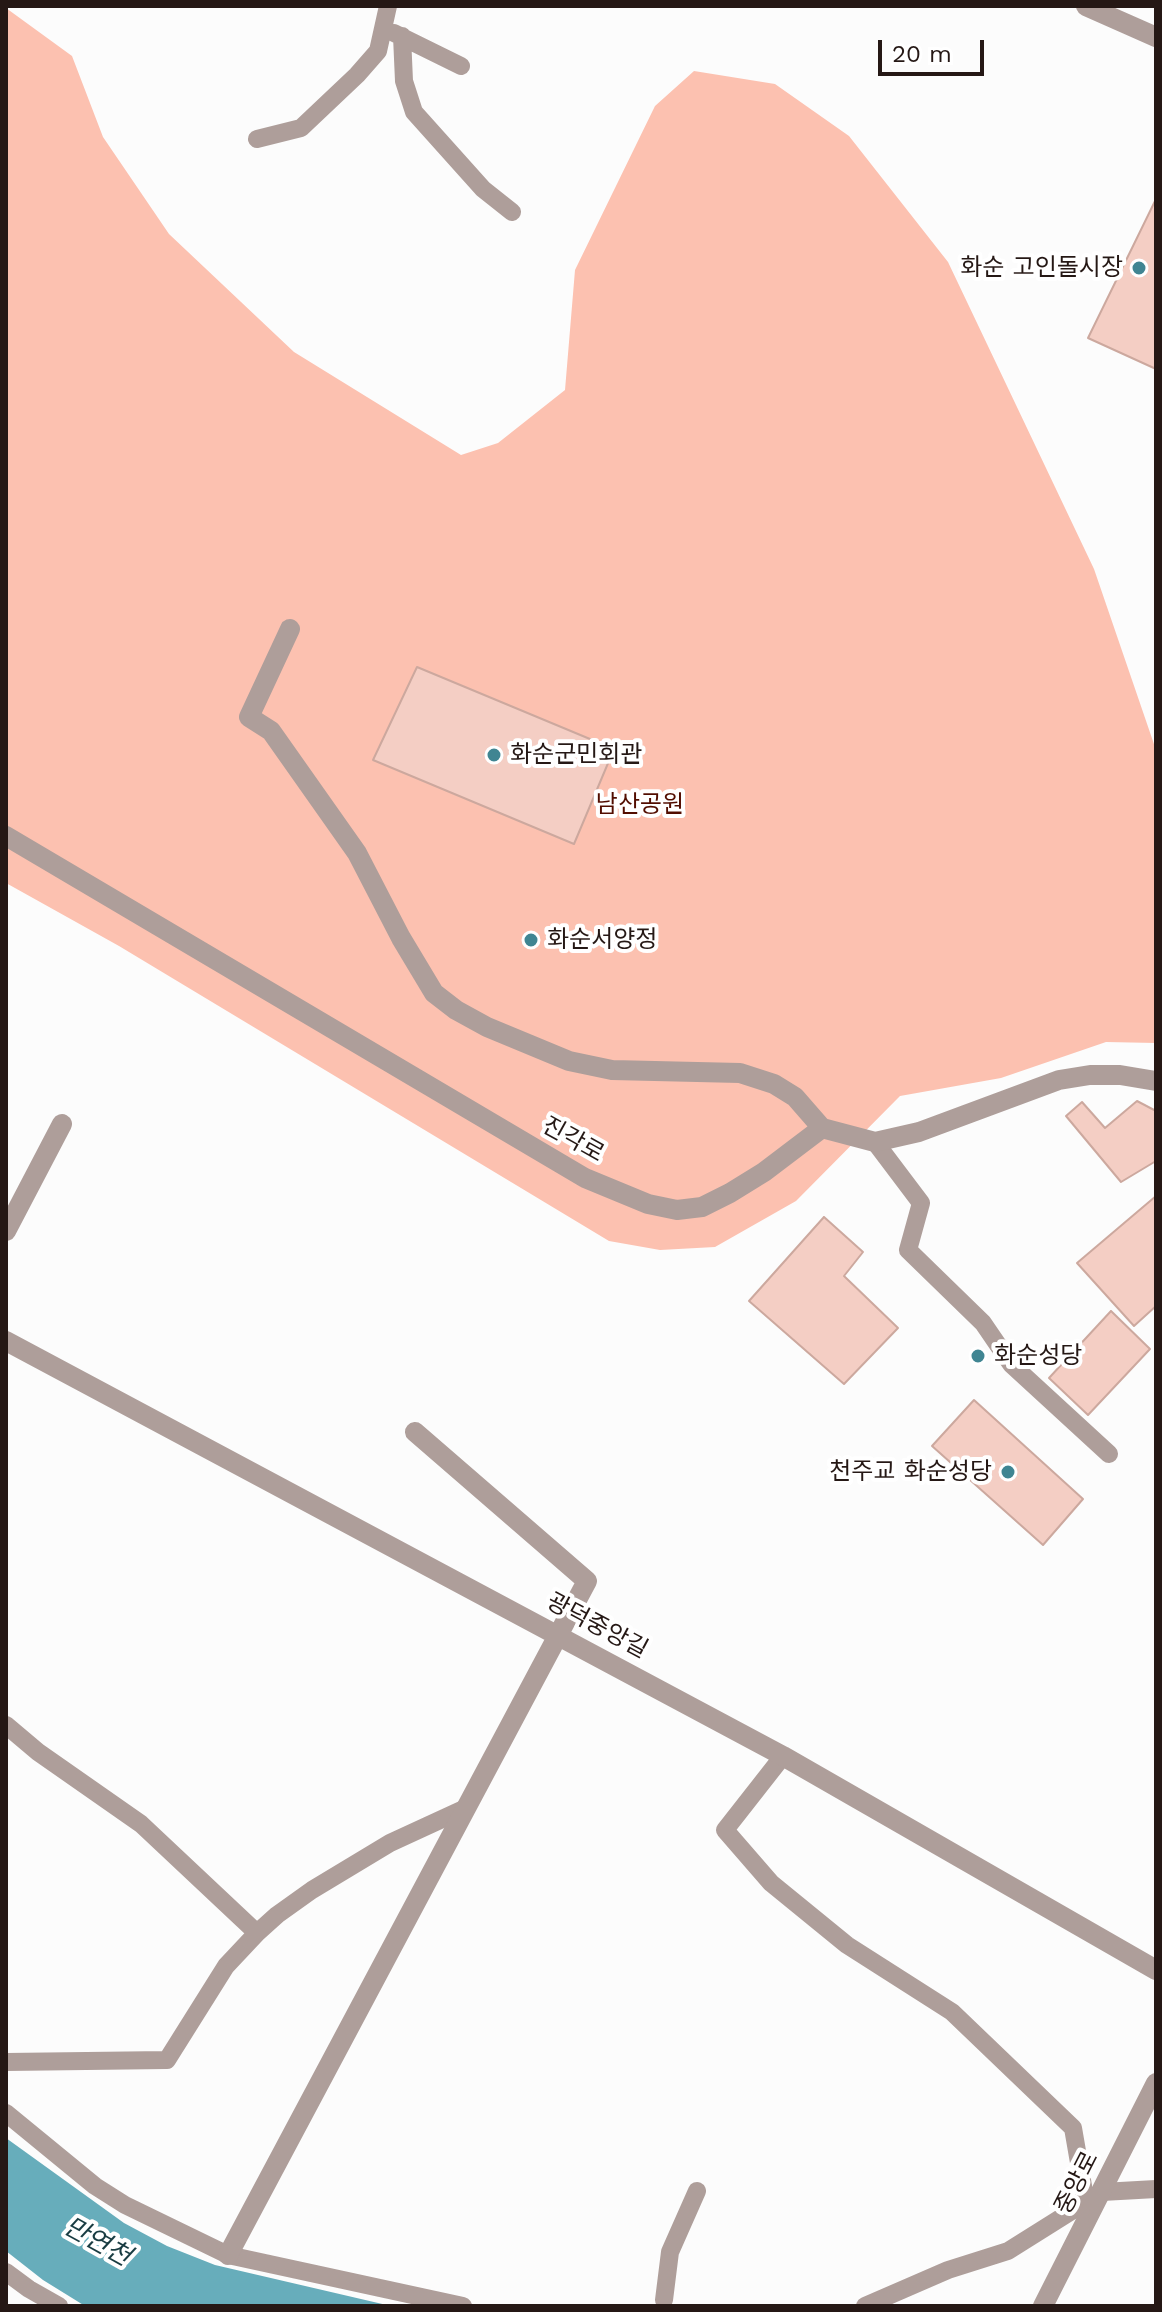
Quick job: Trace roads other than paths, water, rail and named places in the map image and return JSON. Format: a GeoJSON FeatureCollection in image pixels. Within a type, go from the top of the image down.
{"type":"FeatureCollection","features":[{"type":"Feature","properties":{"kind":"street"},"geometry":{"type":"LineString","coordinates":[[1086,6],[1156,37]]}},
{"type":"Feature","properties":{"kind":"street"},"geometry":{"type":"LineString","coordinates":[[290,629],[249,717],[271,731],[357,853],[401,938],[434,993],[456,1010],[487,1027],[569,1061],[612,1070],[740,1073],[774,1084],[795,1097],[822,1128],[875,1142],[919,1132],[1059,1080],[1105,1075],[1156,1081]]}},
{"type":"Feature","properties":{"kind":"street","name":"진각로"},"geometry":{"type":"LineString","coordinates":[[6,836],[585,1178],[648,1204],[677,1210],[702,1207],[764,1172],[822,1128]]}},
{"type":"Feature","properties":{"kind":"street"},"geometry":{"type":"LineString","coordinates":[[6,1231],[62,1124]]}},
{"type":"Feature","properties":{"kind":"street","name":"광덕중앙길"},"geometry":{"type":"LineString","coordinates":[[6,1341],[783,1756],[1156,1970]]}},
{"type":"Feature","properties":{"kind":"street"},"geometry":{"type":"LineString","coordinates":[[228,2255],[587,1581],[415,1432]]}},
{"type":"Feature","properties":{"kind":"street","name":"중앙로"},"geometry":{"type":"LineString","coordinates":[[1043,2306],[1094,2197],[1156,2083]]}},
{"type":"Feature","properties":{"kind":"lane"},"geometry":{"type":"LineString","coordinates":[[257,139],[301,128],[313,118],[378,51],[388,6]]}},
{"type":"Feature","properties":{"kind":"lane"},"geometry":{"type":"LineString","coordinates":[[384,29],[461,66]]}},
{"type":"Feature","properties":{"kind":"lane"},"geometry":{"type":"LineString","coordinates":[[402,36],[404,81],[414,112],[483,189],[512,212]]}},
{"type":"Feature","properties":{"kind":"lane"},"geometry":{"type":"LineString","coordinates":[[875,1142],[921,1203],[908,1250],[983,1323],[1011,1364],[1109,1454]]}},
{"type":"Feature","properties":{"kind":"lane"},"geometry":{"type":"LineString","coordinates":[[6,1725],[38,1752],[141,1824],[257,1933]]}},
{"type":"Feature","properties":{"kind":"lane"},"geometry":{"type":"LineString","coordinates":[[783,1756],[725,1830],[771,1883],[847,1945],[952,2012],[1073,2128],[1094,2197]]}},
{"type":"Feature","properties":{"kind":"lane"},"geometry":{"type":"LineString","coordinates":[[6,2062],[167,2060],[226,1966],[257,1933],[312,1890],[390,1843],[466,1808]]}},
{"type":"Feature","properties":{"kind":"lane"},"geometry":{"type":"LineString","coordinates":[[6,2113],[95,2186],[125,2205],[228,2255],[463,2306]]}},
{"type":"Feature","properties":{"kind":"lane"},"geometry":{"type":"LineString","coordinates":[[865,2306],[948,2270],[1008,2251],[1094,2197],[1156,2189]]}},
{"type":"Feature","properties":{"kind":"lane"},"geometry":{"type":"LineString","coordinates":[[667,2304],[670,2252],[697,2191]]}},
{"type":"Feature","properties":{"kind":"lane"},"geometry":{"type":"LineString","coordinates":[[6,2272],[51,2304]]}},
{"type":"Feature","properties":{"kind":"water","name":"만연천"},"geometry":{"type":"Polygon","coordinates":[[[6,2138],[124,2223],[167,2246],[215,2265],[391,2306],[85,2306],[43,2280],[6,2251],[6,2138]]]}},
{"type":"Feature","properties":{"kind":"place","name":"화순 고인돌시장"},"geometry":{"type":"Point","coordinates":[1139,268]}},
{"type":"Feature","properties":{"kind":"place","name":"화순군민회관"},"geometry":{"type":"Point","coordinates":[494,755]}},
{"type":"Feature","properties":{"kind":"place","name":"화순서양정"},"geometry":{"type":"Point","coordinates":[531,940]}},
{"type":"Feature","properties":{"kind":"place","name":"화순성당"},"geometry":{"type":"Point","coordinates":[978,1356]}},
{"type":"Feature","properties":{"kind":"place","name":"천주교 화순성당"},"geometry":{"type":"Point","coordinates":[1008,1472]}},
{"type":"Feature","properties":{"kind":"park label","name":"남산공원"},"geometry":{"type":"Point","coordinates":[640,805]}}]}
